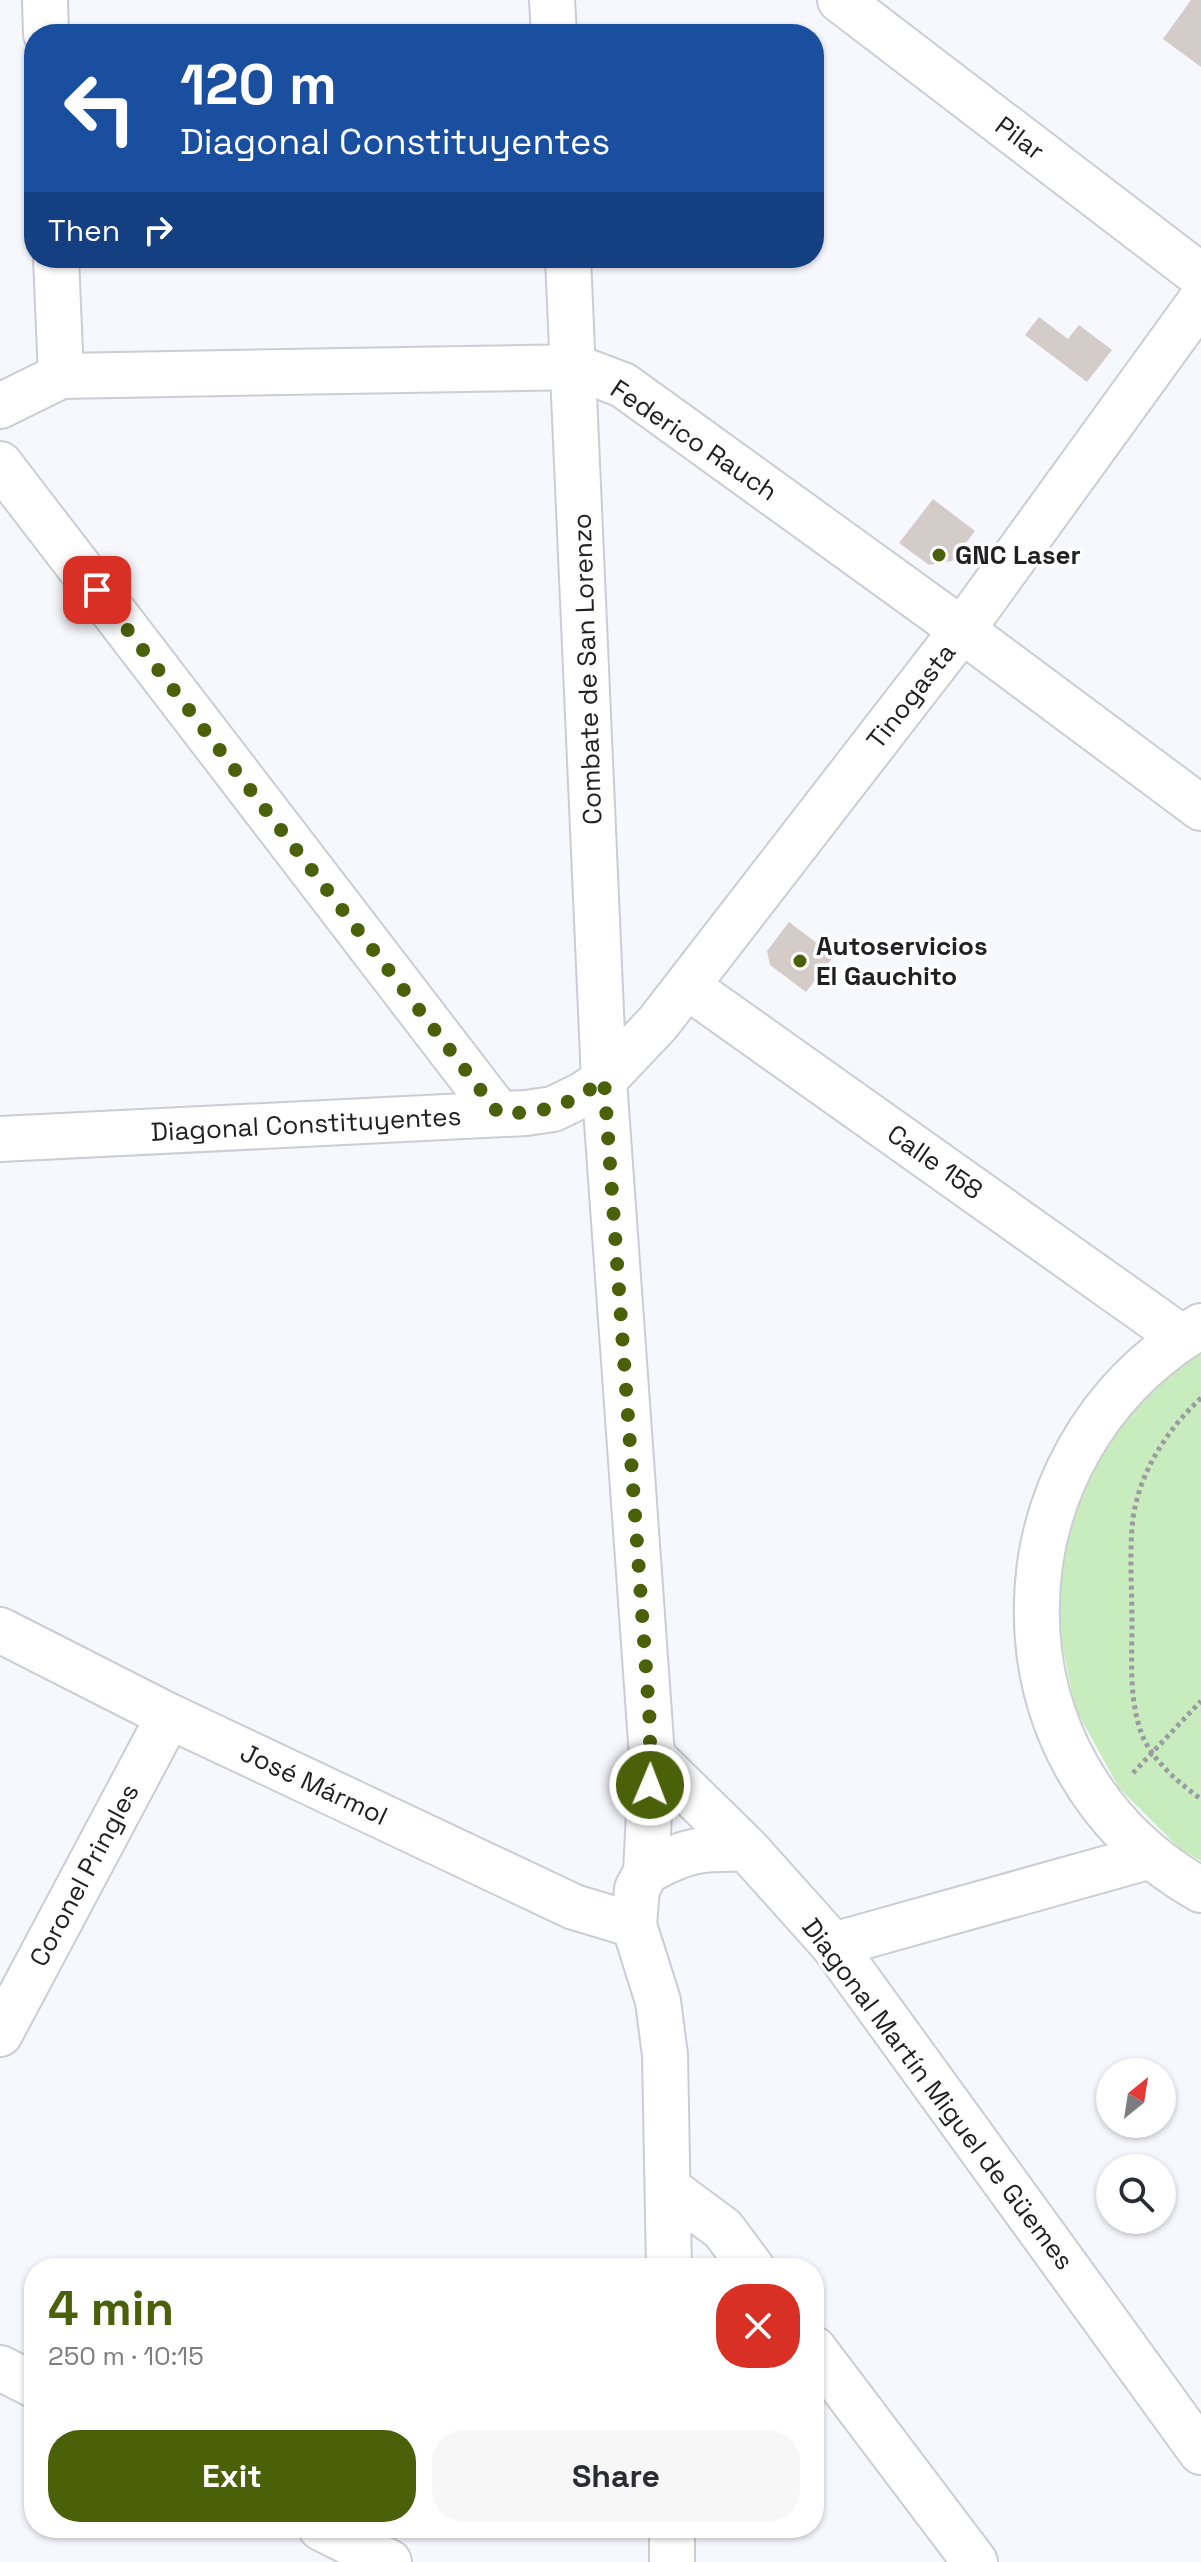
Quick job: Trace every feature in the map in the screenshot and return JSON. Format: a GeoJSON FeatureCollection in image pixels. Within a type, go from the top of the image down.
{"type":"FeatureCollection","features":[{"type":"Feature","properties":{"kind":"street"},"geometry":{"type":"LineString","coordinates":[[45,0],[46,24]]}},
{"type":"Feature","properties":{"kind":"street"},"geometry":{"type":"LineString","coordinates":[[552,0],[553,24]]}},
{"type":"Feature","properties":{"kind":"street","name":"Pilar"},"geometry":{"type":"LineString","coordinates":[[840,0],[1201,276]]}},
{"type":"Feature","properties":{"kind":"street"},"geometry":{"type":"LineString","coordinates":[[56,268],[61,376]]}},
{"type":"Feature","properties":{"kind":"street","name":"Combate de San Lorenzo"},"geometry":{"type":"LineString","coordinates":[[569,268],[604,1080],[652,1756],[646,1872],[637,1889],[634,1925]]}},
{"type":"Feature","properties":{"kind":"street","name":"Tinogasta"},"geometry":{"type":"LineString","coordinates":[[604,1080],[629,1056],[688,987],[962,630],[1201,300]]}},
{"type":"Feature","properties":{"kind":"street","name":"Federico Rauch"},"geometry":{"type":"LineString","coordinates":[[0,406],[61,376],[575,367],[623,385],[962,630],[1201,808]]}},
{"type":"Feature","properties":{"kind":"street"},"geometry":{"type":"LineString","coordinates":[[0,464],[499,1114]]}},
{"type":"Feature","properties":{"kind":"street","name":"Calle 158"},"geometry":{"type":"LineString","coordinates":[[688,987],[1191,1332],[1139,1371],[1103,1410],[1074,1455],[1053,1504],[1040,1557],[1036,1610],[1041,1664],[1051,1703],[1076,1765],[1106,1809],[1151,1856],[1201,1890]]}},
{"type":"Feature","properties":{"kind":"street","name":"Diagonal Constituyentes"},"geometry":{"type":"LineString","coordinates":[[0,1139],[553,1109],[604,1080]]}},
{"type":"Feature","properties":{"kind":"street","name":"José Mármol"},"geometry":{"type":"LineString","coordinates":[[0,1630],[169,1716],[574,1907],[634,1925]]}},
{"type":"Feature","properties":{"kind":"street","name":"Coronel Pringles"},"geometry":{"type":"LineString","coordinates":[[0,2034],[169,1716]]}},
{"type":"Feature","properties":{"kind":"street","name":"Diagonal Martín Miguel de Güemes"},"geometry":{"type":"LineString","coordinates":[[652,1756],[747,1849],[833,1945],[1201,2452]]}},
{"type":"Feature","properties":{"kind":"street"},"geometry":{"type":"LineString","coordinates":[[646,1872],[675,1856],[705,1848],[747,1849]]}},
{"type":"Feature","properties":{"kind":"street"},"geometry":{"type":"LineString","coordinates":[[833,1945],[1151,1856]]}},
{"type":"Feature","properties":{"kind":"street"},"geometry":{"type":"LineString","coordinates":[[634,1925],[658,2001],[665,2055],[669,2258]]}},
{"type":"Feature","properties":{"kind":"street"},"geometry":{"type":"LineString","coordinates":[[669,2189],[723,2229],[745,2258]]}},
{"type":"Feature","properties":{"kind":"street"},"geometry":{"type":"LineString","coordinates":[[824,2362],[975,2562]]}},
{"type":"Feature","properties":{"kind":"street"},"geometry":{"type":"LineString","coordinates":[[0,2368],[24,2380]]}},
{"type":"Feature","properties":{"kind":"street"},"geometry":{"type":"LineString","coordinates":[[341,2538],[389,2562]]}},
{"type":"Feature","properties":{"kind":"street"},"geometry":{"type":"LineString","coordinates":[[672,2538],[672,2562]]}},
{"type":"Feature","properties":{"kind":"path"},"geometry":{"type":"LineString","coordinates":[[1201,1398],[1179,1419],[1158,1450],[1141,1486],[1133,1520],[1132,1679],[1139,1727],[1152,1753],[1180,1784],[1201,1799]]}},
{"type":"Feature","properties":{"kind":"path"},"geometry":{"type":"LineString","coordinates":[[1127,1779],[1201,1701]]}},
{"type":"Feature","properties":{"kind":"green space"},"geometry":{"type":"Polygon","coordinates":[[[1201,1347],[1201,1861],[1179,1848],[1119,1788],[1075,1708],[1057,1619],[1065,1529],[1100,1446],[1158,1375],[1201,1347]]]}},
{"type":"Feature","properties":{"kind":"building"},"geometry":{"type":"Polygon","coordinates":[[[1191,0],[1201,0],[1201,67],[1163,39],[1191,0]]]}},
{"type":"Feature","properties":{"kind":"building"},"geometry":{"type":"Polygon","coordinates":[[[1039,317],[1068,339],[1079,325],[1112,350],[1087,382],[1025,335],[1039,317]]]}},
{"type":"Feature","properties":{"kind":"building"},"geometry":{"type":"Polygon","coordinates":[[[933,499],[975,531],[952,561],[929,565],[899,543],[933,499]]]}},
{"type":"Feature","properties":{"kind":"building","name":"Autoservicios El Gauchito"},"geometry":{"type":"Polygon","coordinates":[[[789,922],[834,956],[806,992],[770,965],[767,951],[789,922]]]}},
{"type":"Feature","properties":{"kind":"place","name":"GNC Laser"},"geometry":{"type":"Point","coordinates":[939,555]}},
{"type":"Feature","properties":{"kind":"place","name":"Autoservicios El Gauchito"},"geometry":{"type":"Point","coordinates":[800,961]}},
{"type":"Feature","properties":{"kind":"route"},"geometry":{"type":"LineString","coordinates":[[97,590],[499,1114],[553,1109],[604,1080],[650,1725],[650,1785]]}}]}
